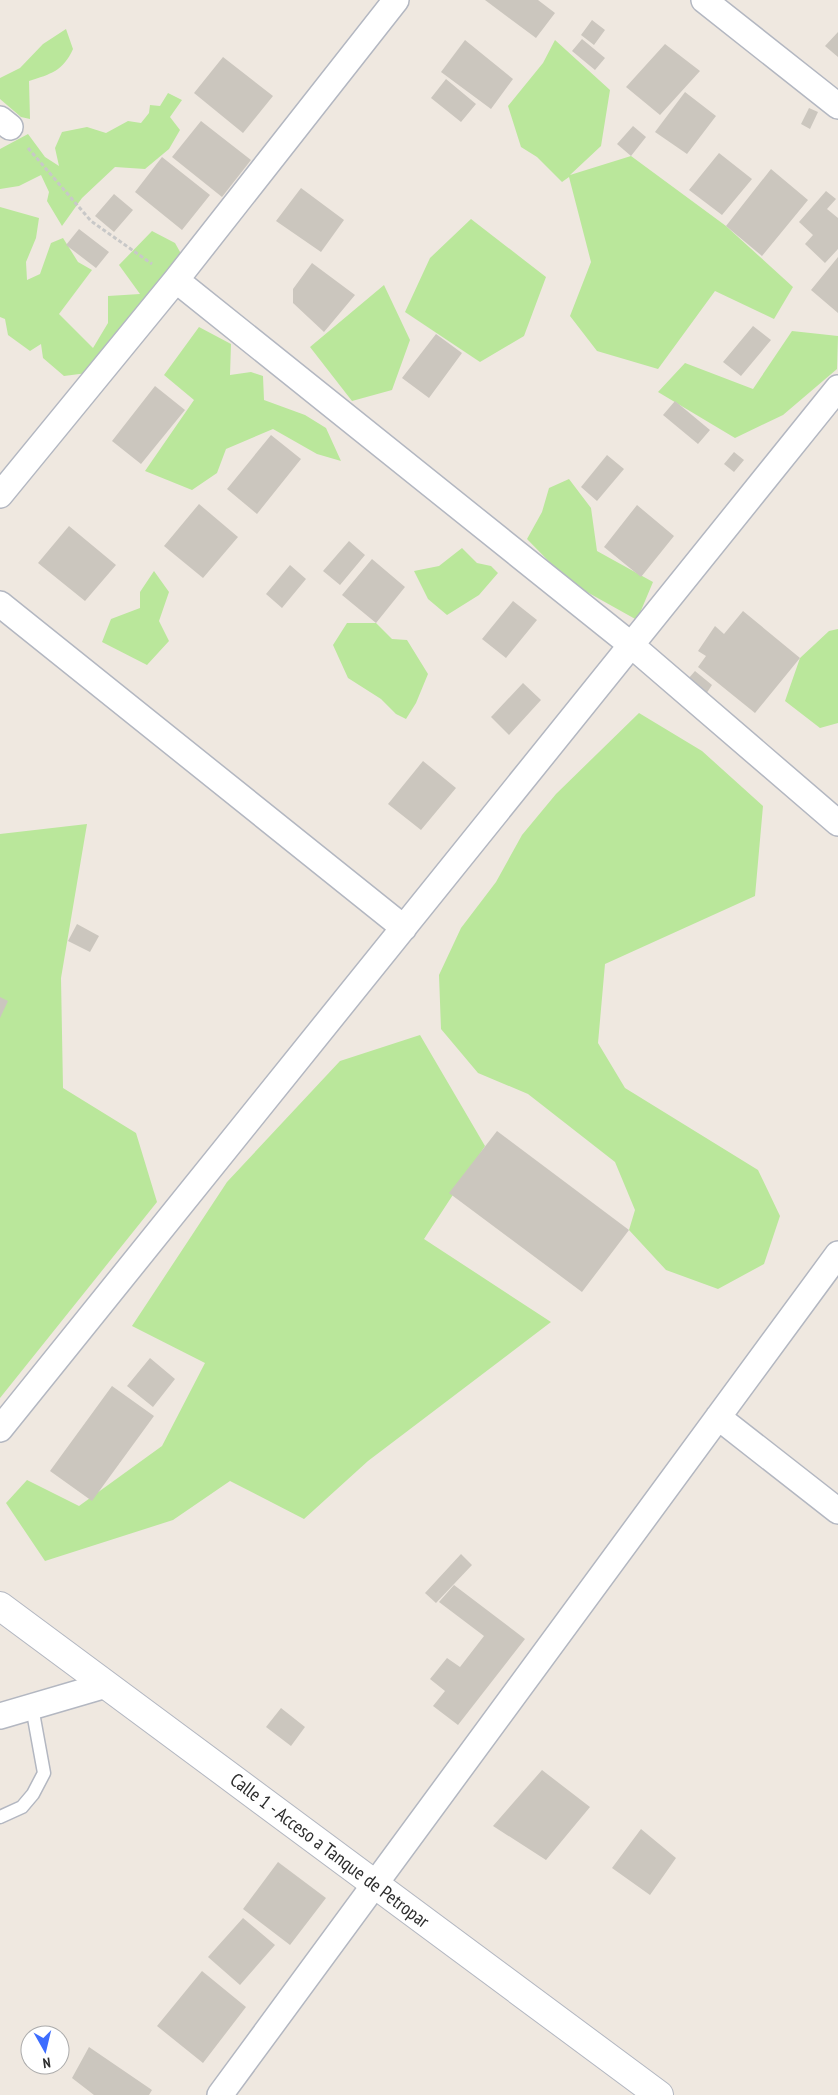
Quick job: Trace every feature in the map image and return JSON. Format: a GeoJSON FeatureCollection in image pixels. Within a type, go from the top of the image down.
{"type":"FeatureCollection","features":[{"type":"Feature","properties":{"kind":"street"},"geometry":{"type":"LineString","coordinates":[[0,495],[176,280],[396,0]]}},
{"type":"Feature","properties":{"kind":"street"},"geometry":{"type":"LineString","coordinates":[[704,0],[838,106]]}},
{"type":"Feature","properties":{"kind":"street"},"geometry":{"type":"LineString","coordinates":[[176,280],[630,644],[838,824]]}},
{"type":"Feature","properties":{"kind":"street"},"geometry":{"type":"LineString","coordinates":[[0,1429],[838,388]]}},
{"type":"Feature","properties":{"kind":"street"},"geometry":{"type":"LineString","coordinates":[[0,604],[404,928]]}},
{"type":"Feature","properties":{"kind":"street"},"geometry":{"type":"LineString","coordinates":[[220,2095],[838,1254]]}},
{"type":"Feature","properties":{"kind":"street"},"geometry":{"type":"LineString","coordinates":[[718,1417],[838,1511]]}},
{"type":"Feature","properties":{"kind":"street","name":"Calle 1 - Acceso a Tanque de Petropar"},"geometry":{"type":"LineString","coordinates":[[0,1606],[659,2095]]}},
{"type":"Feature","properties":{"kind":"street"},"geometry":{"type":"LineString","coordinates":[[0,1716],[106,1684]]}},
{"type":"Feature","properties":{"kind":"lane"},"geometry":{"type":"LineString","coordinates":[[0,1817],[22,1807],[34,1794],[44,1773],[32,1707]]}},
{"type":"Feature","properties":{"kind":"path"},"geometry":{"type":"LineString","coordinates":[[5,123],[91,221],[176,280]]}},
{"type":"Feature","properties":{"kind":"green space"},"geometry":{"type":"Polygon","coordinates":[[[66,29],[73,49],[65,62],[56,71],[29,81],[30,119],[21,117],[0,99],[0,78],[20,68],[43,44],[66,29]]]}},
{"type":"Feature","properties":{"kind":"green space"},"geometry":{"type":"Polygon","coordinates":[[[555,40],[610,90],[601,146],[570,175],[631,156],[726,226],[793,287],[774,319],[715,291],[658,369],[597,351],[570,316],[591,262],[569,177],[562,182],[537,157],[521,147],[508,106],[543,63],[555,40]]]}},
{"type":"Feature","properties":{"kind":"green space"},"geometry":{"type":"Polygon","coordinates":[[[168,93],[182,100],[170,117],[180,130],[169,149],[145,169],[115,167],[82,198],[62,226],[47,201],[49,192],[41,175],[19,186],[0,189],[0,149],[28,134],[45,157],[59,166],[55,148],[62,132],[87,127],[106,133],[128,121],[141,123],[149,113],[150,105],[160,106],[168,93]]]}},
{"type":"Feature","properties":{"kind":"green space"},"geometry":{"type":"Polygon","coordinates":[[[0,207],[39,218],[36,238],[26,262],[27,280],[40,274],[51,243],[63,238],[78,262],[92,270],[59,314],[93,348],[108,323],[108,296],[140,294],[119,265],[152,231],[175,243],[184,259],[95,372],[64,376],[43,358],[41,344],[30,351],[8,335],[5,319],[0,317],[0,207]]]}},
{"type":"Feature","properties":{"kind":"green space"},"geometry":{"type":"Polygon","coordinates":[[[471,219],[546,277],[524,336],[480,362],[405,312],[430,258],[471,219]]]}},
{"type":"Feature","properties":{"kind":"green space"},"geometry":{"type":"Polygon","coordinates":[[[384,285],[410,340],[392,390],[352,401],[310,347],[384,285]]]}},
{"type":"Feature","properties":{"kind":"green space"},"geometry":{"type":"Polygon","coordinates":[[[199,327],[231,344],[230,375],[251,372],[263,376],[264,400],[305,415],[326,428],[341,461],[317,454],[273,429],[226,449],[217,473],[192,490],[145,471],[194,400],[164,375],[199,327]]]}},
{"type":"Feature","properties":{"kind":"green space"},"geometry":{"type":"Polygon","coordinates":[[[792,331],[838,336],[837,369],[783,415],[735,438],[658,392],[685,363],[753,389],[792,331]]]}},
{"type":"Feature","properties":{"kind":"green space"},"geometry":{"type":"Polygon","coordinates":[[[569,479],[591,508],[597,551],[653,582],[637,620],[569,582],[527,539],[542,512],[549,488],[569,479]]]}},
{"type":"Feature","properties":{"kind":"green space"},"geometry":{"type":"Polygon","coordinates":[[[462,548],[477,563],[491,566],[498,573],[479,595],[447,615],[428,599],[414,571],[439,566],[462,548]]]}},
{"type":"Feature","properties":{"kind":"green space"},"geometry":{"type":"Polygon","coordinates":[[[154,571],[169,592],[159,621],[169,641],[147,665],[102,642],[111,619],[140,608],[140,592],[154,571]]]}},
{"type":"Feature","properties":{"kind":"green space"},"geometry":{"type":"Polygon","coordinates":[[[347,623],[376,623],[392,639],[407,640],[428,674],[416,703],[406,719],[396,714],[381,699],[348,678],[333,645],[347,623]]]}},
{"type":"Feature","properties":{"kind":"green space"},"geometry":{"type":"Polygon","coordinates":[[[838,629],[838,723],[820,728],[785,701],[800,658],[829,631],[838,629]]]}},
{"type":"Feature","properties":{"kind":"green space"},"geometry":{"type":"Polygon","coordinates":[[[639,713],[702,751],[763,806],[755,896],[605,964],[598,1043],[625,1088],[758,1170],[780,1216],[764,1264],[718,1289],[666,1270],[629,1230],[635,1210],[615,1162],[528,1094],[478,1073],[441,1029],[439,975],[461,928],[496,882],[522,835],[556,794],[639,713]]]}},
{"type":"Feature","properties":{"kind":"green space"},"geometry":{"type":"Polygon","coordinates":[[[87,824],[61,978],[63,1088],[136,1133],[157,1202],[0,1398],[0,834],[87,824]]]}},
{"type":"Feature","properties":{"kind":"green space"},"geometry":{"type":"Polygon","coordinates":[[[420,1035],[485,1146],[424,1239],[551,1322],[368,1461],[304,1519],[230,1481],[173,1520],[45,1561],[6,1503],[27,1480],[79,1506],[162,1446],[205,1363],[132,1326],[227,1182],[340,1061],[420,1035]]]}},
{"type":"Feature","properties":{"kind":"building"},"geometry":{"type":"Polygon","coordinates":[[[485,0],[538,0],[555,13],[536,38],[485,0]]]}},
{"type":"Feature","properties":{"kind":"building"},"geometry":{"type":"Polygon","coordinates":[[[592,20],[605,30],[594,45],[581,35],[592,20]]]}},
{"type":"Feature","properties":{"kind":"building"},"geometry":{"type":"Polygon","coordinates":[[[838,32],[838,57],[825,46],[838,32]]]}},
{"type":"Feature","properties":{"kind":"building"},"geometry":{"type":"Polygon","coordinates":[[[582,39],[605,58],[595,70],[572,51],[582,39]]]}},
{"type":"Feature","properties":{"kind":"building"},"geometry":{"type":"Polygon","coordinates":[[[465,40],[513,79],[491,109],[441,72],[465,40]]]}},
{"type":"Feature","properties":{"kind":"building"},"geometry":{"type":"Polygon","coordinates":[[[665,44],[700,71],[660,115],[626,87],[665,44]]]}},
{"type":"Feature","properties":{"kind":"building"},"geometry":{"type":"Polygon","coordinates":[[[223,57],[273,96],[243,133],[194,93],[223,57]]]}},
{"type":"Feature","properties":{"kind":"building"},"geometry":{"type":"Polygon","coordinates":[[[446,79],[476,104],[461,122],[431,98],[446,79]]]}},
{"type":"Feature","properties":{"kind":"building"},"geometry":{"type":"Polygon","coordinates":[[[685,92],[716,116],[687,154],[655,132],[685,92]]]}},
{"type":"Feature","properties":{"kind":"building"},"geometry":{"type":"Polygon","coordinates":[[[809,108],[818,112],[810,129],[801,124],[809,108]]]}},
{"type":"Feature","properties":{"kind":"building"},"geometry":{"type":"Polygon","coordinates":[[[201,121],[251,160],[222,197],[172,157],[201,121]]]}},
{"type":"Feature","properties":{"kind":"building"},"geometry":{"type":"Polygon","coordinates":[[[633,126],[646,137],[631,156],[617,144],[633,126]]]}},
{"type":"Feature","properties":{"kind":"building"},"geometry":{"type":"Polygon","coordinates":[[[719,153],[752,179],[722,215],[689,190],[719,153]]]}},
{"type":"Feature","properties":{"kind":"building"},"geometry":{"type":"Polygon","coordinates":[[[162,157],[210,195],[182,230],[135,192],[162,157]]]}},
{"type":"Feature","properties":{"kind":"building"},"geometry":{"type":"Polygon","coordinates":[[[771,169],[808,200],[762,256],[726,226],[771,169]]]}},
{"type":"Feature","properties":{"kind":"building"},"geometry":{"type":"Polygon","coordinates":[[[301,188],[344,220],[321,252],[276,221],[301,188]]]}},
{"type":"Feature","properties":{"kind":"building"},"geometry":{"type":"Polygon","coordinates":[[[826,191],[836,199],[827,209],[838,218],[838,249],[825,263],[805,244],[813,235],[799,222],[826,191]]]}},
{"type":"Feature","properties":{"kind":"building"},"geometry":{"type":"Polygon","coordinates":[[[114,194],[133,210],[114,232],[95,216],[114,194]]]}},
{"type":"Feature","properties":{"kind":"building"},"geometry":{"type":"Polygon","coordinates":[[[79,229],[109,252],[96,268],[66,245],[79,229]]]}},
{"type":"Feature","properties":{"kind":"building"},"geometry":{"type":"Polygon","coordinates":[[[838,257],[838,313],[811,290],[838,257]]]}},
{"type":"Feature","properties":{"kind":"building"},"geometry":{"type":"Polygon","coordinates":[[[312,263],[355,295],[324,332],[293,303],[293,289],[312,263]]]}},
{"type":"Feature","properties":{"kind":"building"},"geometry":{"type":"Polygon","coordinates":[[[753,326],[771,340],[741,376],[723,362],[753,326]]]}},
{"type":"Feature","properties":{"kind":"building"},"geometry":{"type":"Polygon","coordinates":[[[436,334],[462,353],[429,398],[402,378],[436,334]]]}},
{"type":"Feature","properties":{"kind":"building"},"geometry":{"type":"Polygon","coordinates":[[[155,386],[185,410],[141,464],[112,441],[155,386]]]}},
{"type":"Feature","properties":{"kind":"building"},"geometry":{"type":"Polygon","coordinates":[[[675,401],[710,430],[698,444],[663,415],[675,401]]]}},
{"type":"Feature","properties":{"kind":"building"},"geometry":{"type":"Polygon","coordinates":[[[271,435],[301,459],[257,514],[227,489],[271,435]]]}},
{"type":"Feature","properties":{"kind":"building"},"geometry":{"type":"Polygon","coordinates":[[[734,452],[744,460],[734,472],[724,464],[734,452]]]}},
{"type":"Feature","properties":{"kind":"building"},"geometry":{"type":"Polygon","coordinates":[[[607,455],[624,469],[597,501],[581,487],[607,455]]]}},
{"type":"Feature","properties":{"kind":"building"},"geometry":{"type":"Polygon","coordinates":[[[199,504],[238,537],[203,578],[164,546],[199,504]]]}},
{"type":"Feature","properties":{"kind":"building"},"geometry":{"type":"Polygon","coordinates":[[[637,505],[674,536],[641,577],[604,547],[637,505]]]}},
{"type":"Feature","properties":{"kind":"building"},"geometry":{"type":"Polygon","coordinates":[[[69,526],[116,565],[85,601],[38,563],[69,526]]]}},
{"type":"Feature","properties":{"kind":"building"},"geometry":{"type":"Polygon","coordinates":[[[349,541],[365,555],[340,585],[323,571],[349,541]]]}},
{"type":"Feature","properties":{"kind":"building"},"geometry":{"type":"Polygon","coordinates":[[[372,559],[405,587],[376,623],[342,595],[372,559]]]}},
{"type":"Feature","properties":{"kind":"building"},"geometry":{"type":"Polygon","coordinates":[[[290,565],[306,579],[282,608],[266,594],[290,565]]]}},
{"type":"Feature","properties":{"kind":"building"},"geometry":{"type":"Polygon","coordinates":[[[513,601],[537,620],[506,658],[482,639],[513,601]]]}},
{"type":"Feature","properties":{"kind":"building"},"geometry":{"type":"Polygon","coordinates":[[[743,611],[800,658],[755,713],[698,667],[706,656],[698,651],[715,626],[724,634],[743,611]]]}},
{"type":"Feature","properties":{"kind":"building"},"geometry":{"type":"Polygon","coordinates":[[[695,671],[712,685],[706,694],[688,679],[695,671]]]}},
{"type":"Feature","properties":{"kind":"building"},"geometry":{"type":"Polygon","coordinates":[[[523,683],[541,700],[509,735],[491,717],[523,683]]]}},
{"type":"Feature","properties":{"kind":"building"},"geometry":{"type":"Polygon","coordinates":[[[423,761],[456,788],[421,830],[388,804],[423,761]]]}},
{"type":"Feature","properties":{"kind":"building"},"geometry":{"type":"Polygon","coordinates":[[[77,924],[99,936],[90,952],[68,941],[77,924]]]}},
{"type":"Feature","properties":{"kind":"building"},"geometry":{"type":"Polygon","coordinates":[[[0,997],[8,1001],[0,1018],[0,997]]]}},
{"type":"Feature","properties":{"kind":"building"},"geometry":{"type":"Polygon","coordinates":[[[497,1131],[629,1230],[582,1292],[449,1193],[497,1131]]]}},
{"type":"Feature","properties":{"kind":"building"},"geometry":{"type":"Polygon","coordinates":[[[150,1358],[175,1379],[153,1407],[127,1386],[150,1358]]]}},
{"type":"Feature","properties":{"kind":"building"},"geometry":{"type":"Polygon","coordinates":[[[112,1386],[154,1416],[92,1501],[50,1471],[112,1386]]]}},
{"type":"Feature","properties":{"kind":"building"},"geometry":{"type":"Polygon","coordinates":[[[461,1554],[472,1565],[436,1603],[425,1593],[461,1554]]]}},
{"type":"Feature","properties":{"kind":"building"},"geometry":{"type":"Polygon","coordinates":[[[454,1585],[525,1639],[458,1725],[433,1706],[445,1691],[430,1679],[447,1658],[460,1667],[484,1636],[439,1602],[454,1585]]]}},
{"type":"Feature","properties":{"kind":"building"},"geometry":{"type":"Polygon","coordinates":[[[281,1708],[305,1727],[291,1746],[266,1727],[281,1708]]]}},
{"type":"Feature","properties":{"kind":"building"},"geometry":{"type":"Polygon","coordinates":[[[542,1770],[590,1807],[546,1860],[493,1826],[542,1770]]]}},
{"type":"Feature","properties":{"kind":"building"},"geometry":{"type":"Polygon","coordinates":[[[641,1829],[676,1858],[650,1895],[612,1868],[641,1829]]]}},
{"type":"Feature","properties":{"kind":"building"},"geometry":{"type":"Polygon","coordinates":[[[278,1862],[326,1898],[290,1945],[243,1909],[278,1862]]]}},
{"type":"Feature","properties":{"kind":"building"},"geometry":{"type":"Polygon","coordinates":[[[243,1918],[275,1945],[240,1985],[208,1957],[243,1918]]]}},
{"type":"Feature","properties":{"kind":"building"},"geometry":{"type":"Polygon","coordinates":[[[202,1971],[246,2007],[203,2063],[157,2026],[202,1971]]]}},
{"type":"Feature","properties":{"kind":"building"},"geometry":{"type":"Polygon","coordinates":[[[89,2047],[152,2090],[149,2095],[94,2095],[72,2078],[89,2047]]]}}]}
